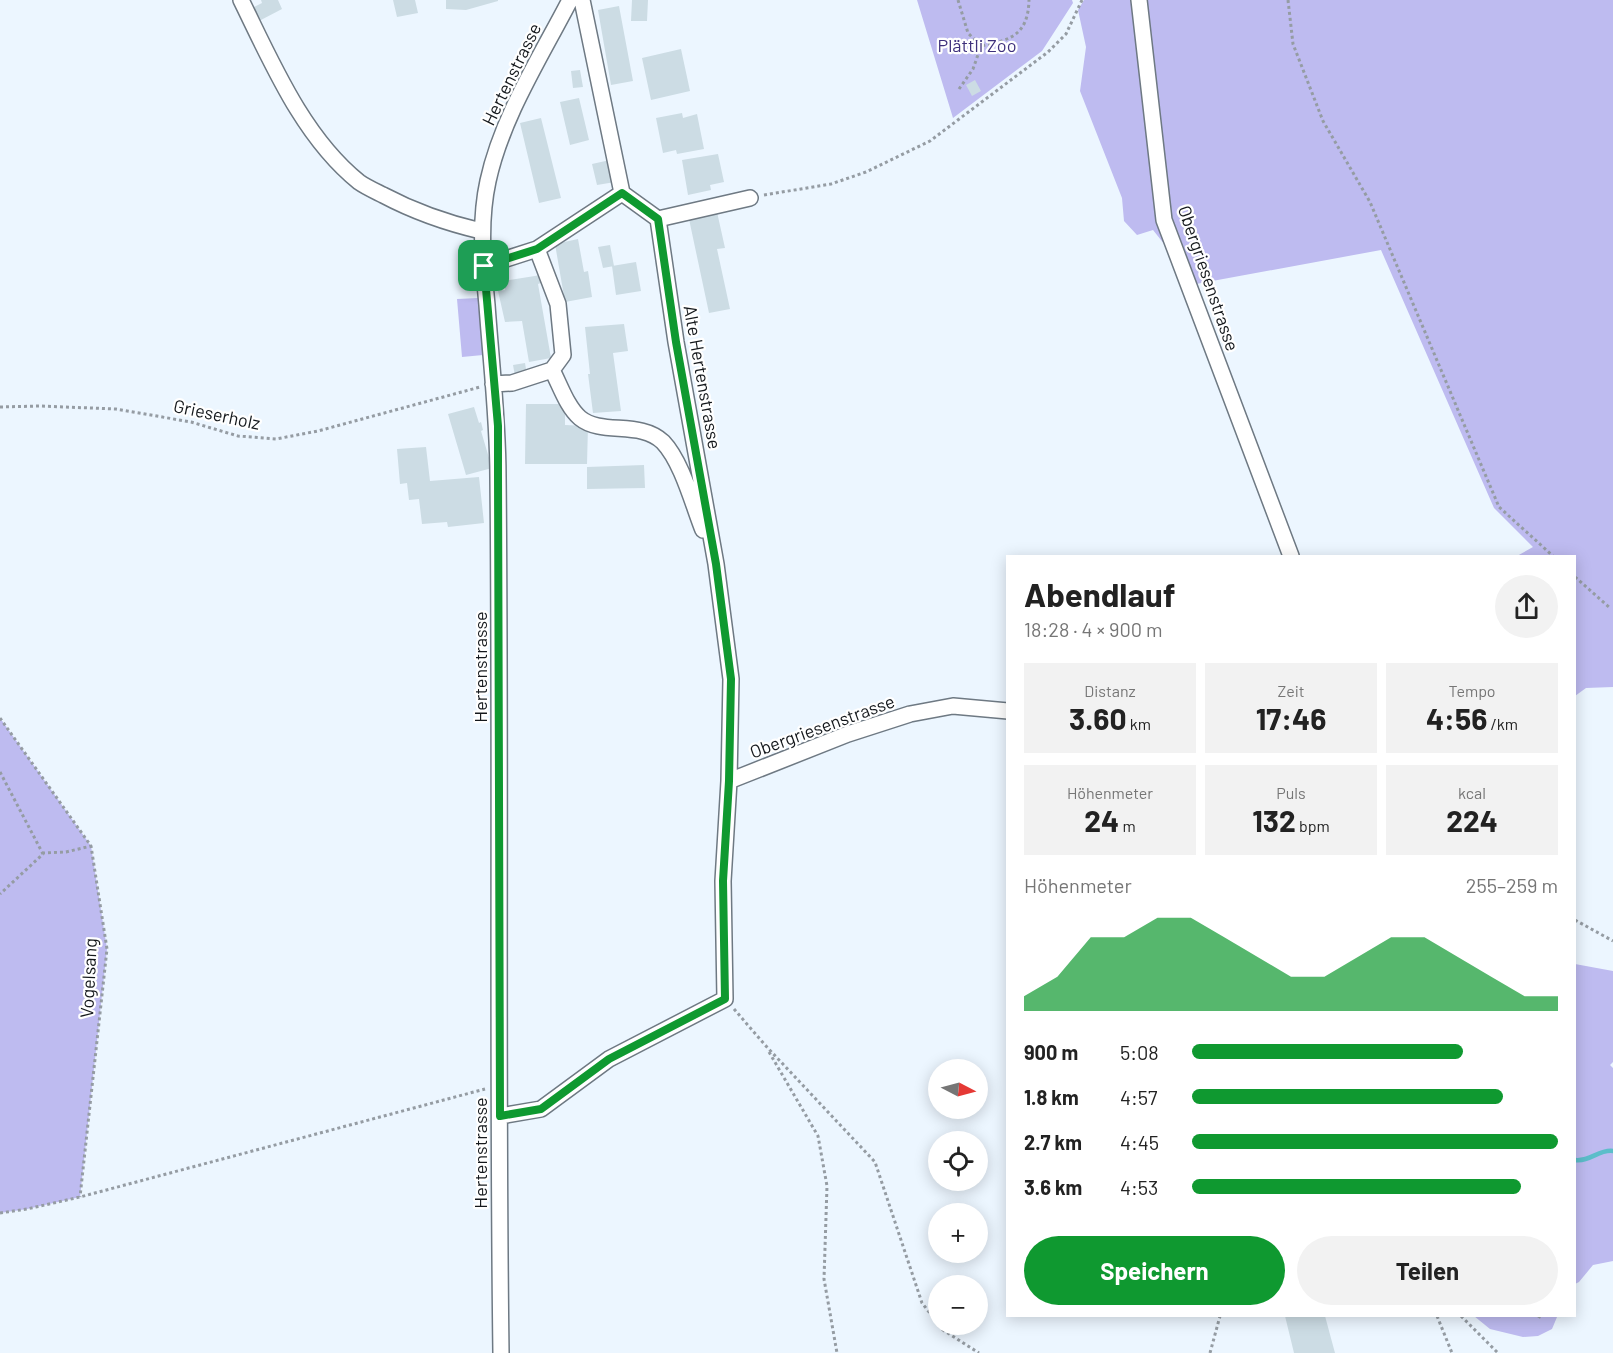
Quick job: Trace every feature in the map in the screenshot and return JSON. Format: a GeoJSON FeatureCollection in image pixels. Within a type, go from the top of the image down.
{"type":"FeatureCollection","features":[{"type":"Feature","properties":{"kind":"street"},"geometry":{"type":"LineString","coordinates":[[240,0],[283,85],[329,154],[361,183],[405,207],[450,223],[482,231]]}},
{"type":"Feature","properties":{"kind":"street","name":"Hertenstrasse"},"geometry":{"type":"LineString","coordinates":[[501,1353],[498,426],[482,231],[487,182],[504,128],[570,0]]}},
{"type":"Feature","properties":{"kind":"street"},"geometry":{"type":"LineString","coordinates":[[582,0],[622,193],[658,219],[750,198]]}},
{"type":"Feature","properties":{"kind":"street","name":"Obergriesenstrasse"},"geometry":{"type":"LineString","coordinates":[[1139,0],[1164,220],[1291,555]]}},
{"type":"Feature","properties":{"kind":"street"},"geometry":{"type":"LineString","coordinates":[[484,266],[537,249],[622,193]]}},
{"type":"Feature","properties":{"kind":"street","name":"Alte Hertenstrasse"},"geometry":{"type":"LineString","coordinates":[[658,219],[676,342],[716,564],[731,679],[729,781]]}},
{"type":"Feature","properties":{"kind":"street"},"geometry":{"type":"LineString","coordinates":[[493,384],[512,383],[552,370],[563,355],[558,304],[537,249]]}},
{"type":"Feature","properties":{"kind":"street"},"geometry":{"type":"LineString","coordinates":[[552,370],[572,408],[580,418],[601,426],[635,429],[648,433],[667,447],[680,473],[716,564]]}},
{"type":"Feature","properties":{"kind":"street","name":"Obergriesenstrasse"},"geometry":{"type":"LineString","coordinates":[[729,781],[848,734],[910,714],[953,706],[1006,711]]}},
{"type":"Feature","properties":{"kind":"street"},"geometry":{"type":"LineString","coordinates":[[500,1116],[541,1109],[609,1059],[725,999],[723,881],[729,781]]}},
{"type":"Feature","properties":{"kind":"path"},"geometry":{"type":"LineString","coordinates":[[958,0],[968,33],[981,46]]}},
{"type":"Feature","properties":{"kind":"path"},"geometry":{"type":"LineString","coordinates":[[981,46],[1008,41],[1022,29],[1029,16],[1029,0]]}},
{"type":"Feature","properties":{"kind":"path"},"geometry":{"type":"LineString","coordinates":[[750,198],[831,184],[866,172],[930,141],[1048,52],[1066,34],[1082,0]]}},
{"type":"Feature","properties":{"kind":"path"},"geometry":{"type":"LineString","coordinates":[[1288,0],[1293,44],[1323,121],[1370,202],[1498,507],[1552,555]]}},
{"type":"Feature","properties":{"kind":"path"},"geometry":{"type":"LineString","coordinates":[[959,89],[973,69],[981,46]]}},
{"type":"Feature","properties":{"kind":"path","name":"Grieserholz"},"geometry":{"type":"LineString","coordinates":[[0,407],[116,409],[191,422],[237,436],[276,439],[318,431],[493,384]]}},
{"type":"Feature","properties":{"kind":"path"},"geometry":{"type":"LineString","coordinates":[[1576,577],[1609,607]]}},
{"type":"Feature","properties":{"kind":"path","name":"Vogelsang"},"geometry":{"type":"LineString","coordinates":[[0,718],[92,846],[107,949],[80,1197]]}},
{"type":"Feature","properties":{"kind":"path"},"geometry":{"type":"LineString","coordinates":[[0,772],[42,853]]}},
{"type":"Feature","properties":{"kind":"path"},"geometry":{"type":"LineString","coordinates":[[0,894],[42,853],[66,852],[92,846]]}},
{"type":"Feature","properties":{"kind":"path"},"geometry":{"type":"LineString","coordinates":[[1576,921],[1613,941]]}},
{"type":"Feature","properties":{"kind":"path"},"geometry":{"type":"LineString","coordinates":[[725,999],[765,1046],[875,1162],[922,1303],[943,1330],[979,1353]]}},
{"type":"Feature","properties":{"kind":"path"},"geometry":{"type":"LineString","coordinates":[[765,1046],[818,1136],[827,1186],[824,1279],[837,1353]]}},
{"type":"Feature","properties":{"kind":"path"},"geometry":{"type":"LineString","coordinates":[[0,1213],[80,1197],[499,1086]]}},
{"type":"Feature","properties":{"kind":"path"},"geometry":{"type":"LineString","coordinates":[[1210,1353],[1220,1317]]}},
{"type":"Feature","properties":{"kind":"path"},"geometry":{"type":"LineString","coordinates":[[1437,1317],[1452,1353]]}},
{"type":"Feature","properties":{"kind":"path"},"geometry":{"type":"LineString","coordinates":[[1462,1317],[1498,1353]]}},
{"type":"Feature","properties":{"kind":"green space","name":"Plättli Zoo"},"geometry":{"type":"Polygon","coordinates":[[[917,0],[1072,0],[1073,3],[1042,51],[953,118],[917,0]]]}},
{"type":"Feature","properties":{"kind":"green space"},"geometry":{"type":"Polygon","coordinates":[[[1084,0],[1613,0],[1613,687],[1586,688],[1576,695],[1576,555],[1519,555],[1533,547],[1494,508],[1381,250],[1196,284],[1153,230],[1137,235],[1124,221],[1122,198],[1080,91],[1086,47],[1078,10],[1084,0]]]}},
{"type":"Feature","properties":{"kind":"green space"},"geometry":{"type":"Polygon","coordinates":[[[478,298],[483,355],[462,357],[457,299],[478,298]]]}},
{"type":"Feature","properties":{"kind":"green space"},"geometry":{"type":"Polygon","coordinates":[[[0,718],[91,846],[107,949],[80,1197],[0,1213],[0,718]]]}},
{"type":"Feature","properties":{"kind":"green space"},"geometry":{"type":"Polygon","coordinates":[[[1576,964],[1613,971],[1613,1062],[1610,1065],[1613,1068],[1613,1261],[1593,1265],[1576,1284],[1576,964]]]}},
{"type":"Feature","properties":{"kind":"green space"},"geometry":{"type":"Polygon","coordinates":[[[1475,1317],[1557,1317],[1552,1329],[1538,1336],[1523,1337],[1490,1329],[1475,1317]]]}},
{"type":"Feature","properties":{"kind":"building"},"geometry":{"type":"Polygon","coordinates":[[[261,0],[278,0],[282,9],[259,21],[252,8],[262,3],[261,0]]]}},
{"type":"Feature","properties":{"kind":"building"},"geometry":{"type":"Polygon","coordinates":[[[393,0],[415,0],[418,13],[397,17],[393,0]]]}},
{"type":"Feature","properties":{"kind":"building"},"geometry":{"type":"Polygon","coordinates":[[[446,0],[498,1],[466,10],[446,9],[446,0]]]}},
{"type":"Feature","properties":{"kind":"building"},"geometry":{"type":"Polygon","coordinates":[[[632,0],[648,0],[647,21],[631,21],[632,0]]]}},
{"type":"Feature","properties":{"kind":"building"},"geometry":{"type":"Polygon","coordinates":[[[619,6],[633,81],[611,85],[598,10],[619,6]]]}},
{"type":"Feature","properties":{"kind":"building"},"geometry":{"type":"Polygon","coordinates":[[[681,49],[690,91],[651,100],[642,58],[681,49]]]}},
{"type":"Feature","properties":{"kind":"building"},"geometry":{"type":"Polygon","coordinates":[[[580,70],[583,87],[573,88],[571,71],[580,70]]]}},
{"type":"Feature","properties":{"kind":"building"},"geometry":{"type":"Polygon","coordinates":[[[975,80],[981,91],[972,96],[966,85],[975,80]]]}},
{"type":"Feature","properties":{"kind":"building"},"geometry":{"type":"Polygon","coordinates":[[[579,98],[589,140],[570,145],[560,102],[579,98]]]}},
{"type":"Feature","properties":{"kind":"building"},"geometry":{"type":"Polygon","coordinates":[[[682,113],[683,118],[697,114],[704,149],[677,154],[676,150],[663,153],[656,118],[682,113]]]}},
{"type":"Feature","properties":{"kind":"building"},"geometry":{"type":"Polygon","coordinates":[[[541,118],[561,198],[539,203],[520,123],[541,118]]]}},
{"type":"Feature","properties":{"kind":"building"},"geometry":{"type":"Polygon","coordinates":[[[718,154],[724,182],[710,185],[711,190],[688,195],[682,160],[718,154]]]}},
{"type":"Feature","properties":{"kind":"building"},"geometry":{"type":"Polygon","coordinates":[[[610,160],[615,182],[597,185],[592,164],[610,160]]]}},
{"type":"Feature","properties":{"kind":"building"},"geometry":{"type":"Polygon","coordinates":[[[717,212],[725,248],[717,249],[730,309],[709,313],[689,219],[717,212]]]}},
{"type":"Feature","properties":{"kind":"building"},"geometry":{"type":"Polygon","coordinates":[[[578,239],[584,272],[588,271],[592,297],[565,302],[555,244],[578,239]]]}},
{"type":"Feature","properties":{"kind":"building"},"geometry":{"type":"Polygon","coordinates":[[[610,245],[614,266],[603,268],[598,247],[610,245]]]}},
{"type":"Feature","properties":{"kind":"building"},"geometry":{"type":"Polygon","coordinates":[[[636,262],[641,291],[616,295],[612,266],[636,262]]]}},
{"type":"Feature","properties":{"kind":"building"},"geometry":{"type":"Polygon","coordinates":[[[541,275],[543,282],[538,284],[551,358],[529,362],[522,321],[505,322],[498,291],[505,290],[504,281],[541,275]]]}},
{"type":"Feature","properties":{"kind":"building"},"geometry":{"type":"Polygon","coordinates":[[[624,324],[628,351],[613,353],[621,411],[593,413],[585,327],[624,324]]]}},
{"type":"Feature","properties":{"kind":"building"},"geometry":{"type":"Polygon","coordinates":[[[525,363],[527,375],[515,376],[513,365],[525,363]]]}},
{"type":"Feature","properties":{"kind":"building"},"geometry":{"type":"Polygon","coordinates":[[[526,404],[565,404],[565,425],[588,426],[587,464],[525,464],[526,404]]]}},
{"type":"Feature","properties":{"kind":"building"},"geometry":{"type":"Polygon","coordinates":[[[474,407],[479,423],[481,422],[483,430],[481,431],[492,468],[466,475],[448,414],[474,407]]]}},
{"type":"Feature","properties":{"kind":"building"},"geometry":{"type":"Polygon","coordinates":[[[426,447],[430,481],[479,477],[484,523],[448,527],[447,522],[422,524],[419,499],[409,500],[407,483],[400,484],[397,449],[426,447]]]}},
{"type":"Feature","properties":{"kind":"building"},"geometry":{"type":"Polygon","coordinates":[[[644,465],[645,488],[587,489],[587,467],[644,465]]]}},
{"type":"Feature","properties":{"kind":"building"},"geometry":{"type":"Polygon","coordinates":[[[1285,1317],[1325,1317],[1335,1353],[1294,1353],[1285,1317]]]}},
{"type":"Feature","properties":{"kind":"waterway"},"geometry":{"type":"LineString","coordinates":[[1576,1160],[1613,1151]]}},
{"type":"Feature","properties":{"kind":"route"},"geometry":{"type":"LineString","coordinates":[[622,193],[658,219],[676,342],[716,564],[731,679],[729,781],[723,881],[725,999],[609,1059],[541,1109],[500,1116],[498,426],[484,266],[537,249],[622,193]]}}]}
